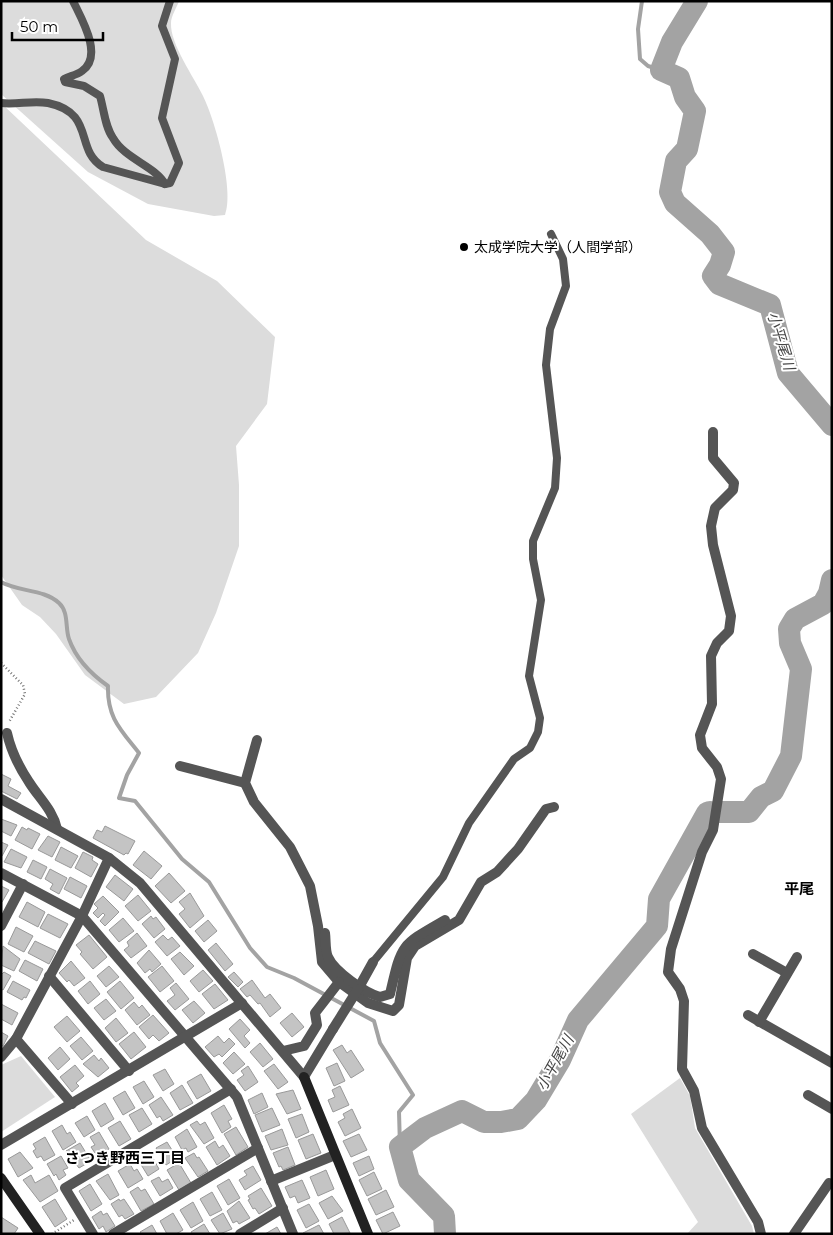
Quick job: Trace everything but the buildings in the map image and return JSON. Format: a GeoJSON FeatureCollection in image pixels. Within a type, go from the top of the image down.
{"type":"FeatureCollection","features":[{"type":"Feature","properties":{"kind":"street"},"geometry":{"type":"LineString","coordinates":[[713,432],[713,458],[734,483],[733,490],[715,508],[711,526],[713,545],[731,616],[729,631],[717,643],[711,656],[712,704],[700,735],[702,748],[717,767],[721,779],[712,830],[702,852],[674,941],[668,962],[668,972],[680,988],[684,1001],[682,1069],[694,1091],[702,1128],[758,1222],[761,1234]]}},
{"type":"Feature","properties":{"kind":"street"},"geometry":{"type":"LineString","coordinates":[[7,733],[11,748],[29,782],[54,816],[57,828]]}},
{"type":"Feature","properties":{"kind":"street"},"geometry":{"type":"LineString","coordinates":[[257,740],[246,783],[254,802],[290,847],[303,870],[315,906],[322,962],[338,984],[368,1003],[393,1011],[399,1005],[407,958],[415,946],[459,920],[482,882],[502,866],[546,809],[554,807]]}},
{"type":"Feature","properties":{"kind":"street"},"geometry":{"type":"LineString","coordinates":[[180,766],[246,783]]}},
{"type":"Feature","properties":{"kind":"street"},"geometry":{"type":"LineString","coordinates":[[1,799],[109,858],[140,883],[283,1051],[304,1077],[368,1234]]}},
{"type":"Feature","properties":{"kind":"street"},"geometry":{"type":"LineString","coordinates":[[1,1057],[16,1039],[82,916],[109,858]]}},
{"type":"Feature","properties":{"kind":"street"},"geometry":{"type":"LineString","coordinates":[[303,870],[308,868],[318,898],[327,956],[335,967],[359,988],[373,995],[380,997],[390,994],[399,954],[408,941],[446,920],[459,920]]}},
{"type":"Feature","properties":{"kind":"street"},"geometry":{"type":"LineString","coordinates":[[1,873],[82,916],[231,1089],[237,1097],[293,1234]]}},
{"type":"Feature","properties":{"kind":"street"},"geometry":{"type":"LineString","coordinates":[[1,926],[23,884]]}},
{"type":"Feature","properties":{"kind":"street"},"geometry":{"type":"LineString","coordinates":[[753,954],[787,973]]}},
{"type":"Feature","properties":{"kind":"street"},"geometry":{"type":"LineString","coordinates":[[760,1022],[797,957]]}},
{"type":"Feature","properties":{"kind":"street"},"geometry":{"type":"LineString","coordinates":[[304,1077],[373,962]]}},
{"type":"Feature","properties":{"kind":"street"},"geometry":{"type":"LineString","coordinates":[[49,976],[129,1071]]}},
{"type":"Feature","properties":{"kind":"street"},"geometry":{"type":"LineString","coordinates":[[283,1051],[304,1046],[317,1025],[315,1013],[338,984]]}},
{"type":"Feature","properties":{"kind":"street"},"geometry":{"type":"LineString","coordinates":[[1,1145],[186,1038],[242,1003]]}},
{"type":"Feature","properties":{"kind":"street"},"geometry":{"type":"LineString","coordinates":[[748,1015],[832,1063]]}},
{"type":"Feature","properties":{"kind":"street"},"geometry":{"type":"LineString","coordinates":[[16,1039],[72,1104]]}},
{"type":"Feature","properties":{"kind":"street"},"geometry":{"type":"LineString","coordinates":[[93,1234],[65,1188],[231,1089]]}},
{"type":"Feature","properties":{"kind":"street"},"geometry":{"type":"LineString","coordinates":[[808,1095],[832,1108]]}},
{"type":"Feature","properties":{"kind":"street"},"geometry":{"type":"LineString","coordinates":[[113,1234],[258,1148]]}},
{"type":"Feature","properties":{"kind":"street"},"geometry":{"type":"LineString","coordinates":[[271,1181],[335,1155]]}},
{"type":"Feature","properties":{"kind":"street"},"geometry":{"type":"LineString","coordinates":[[1,1178],[40,1234]]}},
{"type":"Feature","properties":{"kind":"street"},"geometry":{"type":"LineString","coordinates":[[794,1234],[829,1183]]}},
{"type":"Feature","properties":{"kind":"street"},"geometry":{"type":"LineString","coordinates":[[240,1234],[282,1208]]}},
{"type":"Feature","properties":{"kind":"lane"},"geometry":{"type":"LineString","coordinates":[[73,1],[89,34],[90,58],[88,66],[82,72],[64,80],[65,82],[84,86],[100,96],[112,137],[118,146],[146,169],[160,175],[165,184]]}},
{"type":"Feature","properties":{"kind":"lane"},"geometry":{"type":"LineString","coordinates":[[1,103],[28,101],[50,104],[70,111],[82,126],[94,162],[103,167],[165,184],[170,183],[179,164],[162,118],[175,59],[162,26],[170,1]]}},
{"type":"Feature","properties":{"kind":"lane"},"geometry":{"type":"LineString","coordinates":[[373,962],[443,877],[468,823],[514,759],[530,748],[538,732],[540,718],[529,676],[541,600],[533,559],[533,541],[555,488],[557,458],[546,365],[550,329],[566,286],[563,259],[551,234]]}},
{"type":"Feature","properties":{"kind":"path"},"geometry":{"type":"LineString","coordinates":[[1,663],[23,685],[25,694],[7,726],[7,733]]}},
{"type":"Feature","properties":{"kind":"path"},"geometry":{"type":"LineString","coordinates":[[52,1234],[81,1216]]}},
{"type":"Feature","properties":{"kind":"shaded area"},"geometry":{"type":"Polygon","coordinates":[[[1,1],[179,1],[171,20],[174,41],[208,107],[218,138],[226,173],[227,204],[225,215],[214,216],[148,204],[88,172],[1,94],[1,1]]]}},
{"type":"Feature","properties":{"kind":"shaded area"},"geometry":{"type":"Polygon","coordinates":[[[1,103],[146,240],[217,281],[275,337],[267,404],[236,446],[239,485],[239,546],[216,613],[198,653],[156,697],[124,704],[85,675],[56,634],[40,617],[22,605],[1,575],[1,103]]]}},
{"type":"Feature","properties":{"kind":"shaded area"},"geometry":{"type":"Polygon","coordinates":[[[21,1056],[55,1097],[1,1132],[1,1065],[21,1056]]]}},
{"type":"Feature","properties":{"kind":"shaded area"},"geometry":{"type":"Polygon","coordinates":[[[680,1078],[690,1096],[695,1128],[752,1226],[754,1234],[687,1234],[698,1222],[631,1114],[680,1078]]]}},
{"type":"Feature","properties":{"kind":"waterway"},"geometry":{"type":"LineString","coordinates":[[642,1],[638,29],[640,59],[648,66],[661,70]]}},
{"type":"Feature","properties":{"kind":"waterway","name":"小平尾川"},"geometry":{"type":"LineString","coordinates":[[697,1],[672,42],[661,70],[679,78],[685,97],[695,111],[687,149],[676,161],[670,192],[675,203],[710,234],[724,252],[720,265],[713,276],[719,284],[770,305],[788,373],[832,425]]}},
{"type":"Feature","properties":{"kind":"waterway","name":"小平尾川"},"geometry":{"type":"LineString","coordinates":[[719,812],[749,812],[761,797],[773,791],[791,756],[801,669],[790,643],[789,629],[795,619],[823,604],[829,593],[832,580]]}},
{"type":"Feature","properties":{"kind":"waterway"},"geometry":{"type":"LineString","coordinates":[[1,582],[16,588],[46,595],[59,603],[66,615],[69,639],[76,653],[90,671],[108,686],[108,697],[112,714],[139,753],[127,775],[119,798],[135,801],[182,859],[209,882],[250,948],[267,967],[294,978],[374,1021],[380,1043],[413,1095],[399,1112],[400,1147]]}},
{"type":"Feature","properties":{"kind":"waterway","name":"小平尾川"},"geometry":{"type":"LineString","coordinates":[[445,1234],[444,1216],[409,1180],[400,1147],[425,1128],[462,1111],[484,1122],[501,1122],[518,1119],[536,1100],[560,1060],[578,1020],[657,926],[659,899],[707,813],[710,812]]}},
{"type":"Feature","properties":{"kind":"place","name":"太成学院大学（人間学部）"},"geometry":{"type":"Point","coordinates":[464,247]}},
{"type":"Feature","properties":{"kind":"district","name":"平尾"},"geometry":{"type":"Point","coordinates":[799,889]}},
{"type":"Feature","properties":{"kind":"district","name":"さつき野西三丁目"},"geometry":{"type":"Point","coordinates":[125,1158]}}]}
